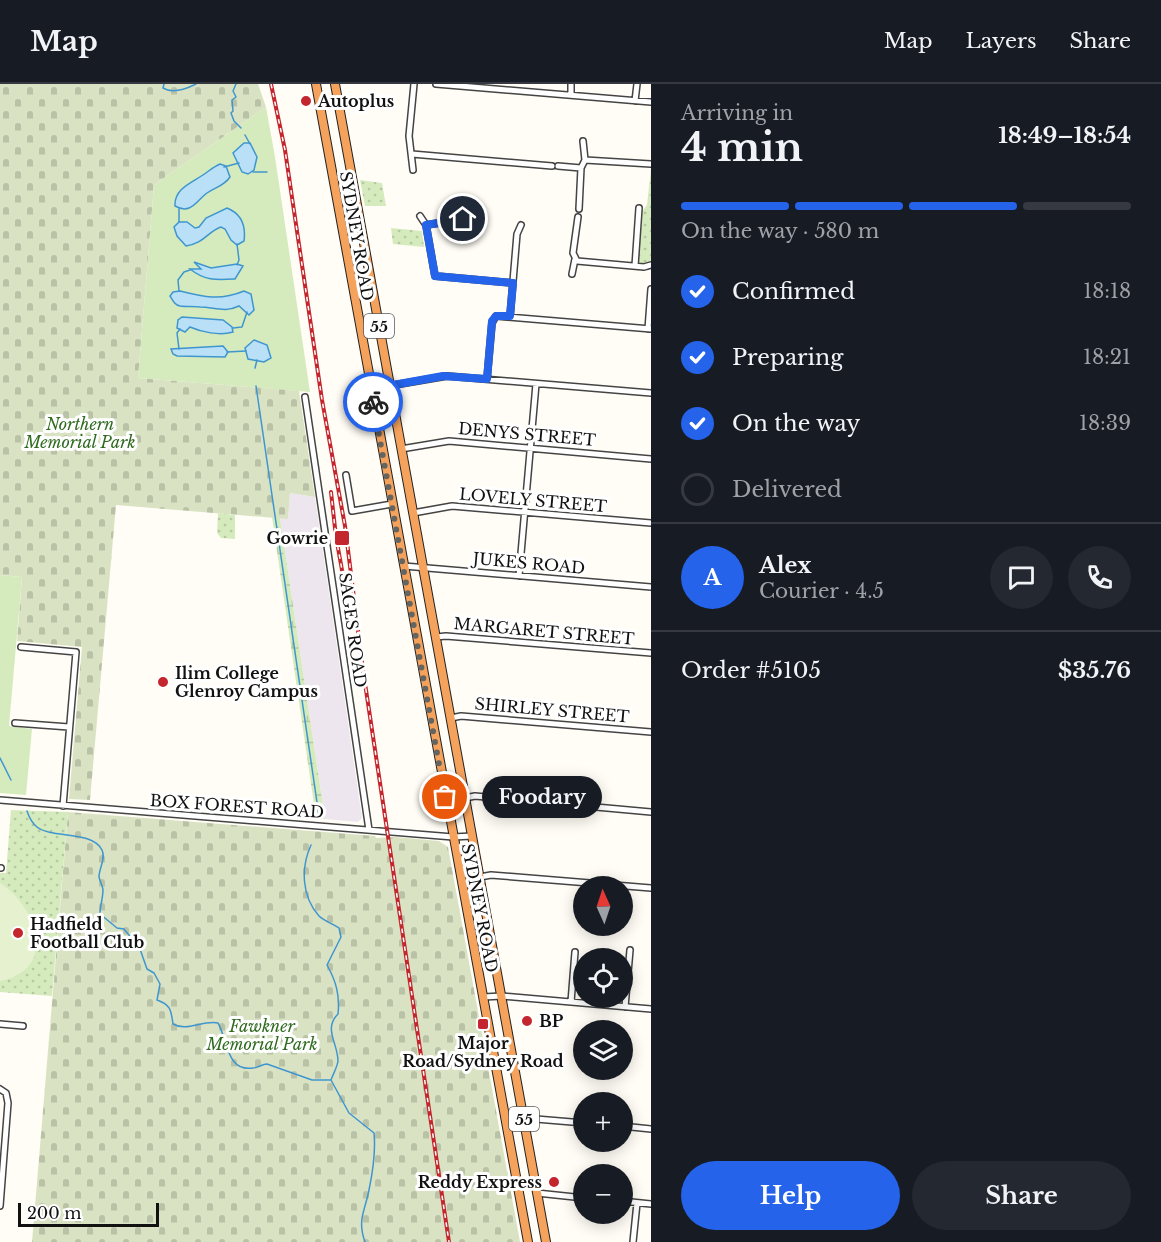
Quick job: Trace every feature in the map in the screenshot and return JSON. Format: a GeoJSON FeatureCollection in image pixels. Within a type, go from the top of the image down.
{"type":"FeatureCollection","features":[{"type":"Feature","properties":{"kind":"highway","name":"SYDNEY ROAD"},"geometry":{"type":"LineString","coordinates":[[316,84],[528,1242]]}},
{"type":"Feature","properties":{"kind":"highway","name":"SYDNEY ROAD"},"geometry":{"type":"LineString","coordinates":[[335,84],[546,1242]]}},
{"type":"Feature","properties":{"kind":"street"},"geometry":{"type":"LineString","coordinates":[[413,170],[409,136],[414,84]]}},
{"type":"Feature","properties":{"kind":"street"},"geometry":{"type":"LineString","coordinates":[[436,84],[651,102]]}},
{"type":"Feature","properties":{"kind":"street"},"geometry":{"type":"LineString","coordinates":[[570,96],[571,84]]}},
{"type":"Feature","properties":{"kind":"street"},"geometry":{"type":"LineString","coordinates":[[635,101],[637,84]]}},
{"type":"Feature","properties":{"kind":"street"},"geometry":{"type":"LineString","coordinates":[[579,209],[581,168],[585,160],[583,141]]}},
{"type":"Feature","properties":{"kind":"street"},"geometry":{"type":"LineString","coordinates":[[412,154],[581,168]]}},
{"type":"Feature","properties":{"kind":"street"},"geometry":{"type":"LineString","coordinates":[[585,160],[651,164]]}},
{"type":"Feature","properties":{"kind":"street"},"geometry":{"type":"LineString","coordinates":[[634,266],[639,208]]}},
{"type":"Feature","properties":{"kind":"street"},"geometry":{"type":"LineString","coordinates":[[420,216],[426,225],[435,276],[513,283]]}},
{"type":"Feature","properties":{"kind":"street"},"geometry":{"type":"LineString","coordinates":[[572,274],[575,259],[573,242],[578,217]]}},
{"type":"Feature","properties":{"kind":"street"},"geometry":{"type":"LineString","coordinates":[[426,225],[459,220],[468,221]]}},
{"type":"Feature","properties":{"kind":"street"},"geometry":{"type":"LineString","coordinates":[[510,316],[518,234],[521,225]]}},
{"type":"Feature","properties":{"kind":"street"},"geometry":{"type":"LineString","coordinates":[[575,259],[634,266],[651,265]]}},
{"type":"Feature","properties":{"kind":"street"},"geometry":{"type":"LineString","coordinates":[[487,379],[492,323],[495,318],[510,316],[649,329],[651,289]]}},
{"type":"Feature","properties":{"kind":"street"},"geometry":{"type":"LineString","coordinates":[[371,389],[443,376],[651,393]]}},
{"type":"Feature","properties":{"kind":"street"},"geometry":{"type":"LineString","coordinates":[[519,576],[536,384]]}},
{"type":"Feature","properties":{"kind":"street","name":"SAGES ROAD"},"geometry":{"type":"LineString","coordinates":[[305,398],[369,830]]}},
{"type":"Feature","properties":{"kind":"street","name":"DENYS STREET"},"geometry":{"type":"LineString","coordinates":[[402,449],[446,441],[651,459]]}},
{"type":"Feature","properties":{"kind":"street"},"geometry":{"type":"LineString","coordinates":[[346,475],[352,511],[392,504]]}},
{"type":"Feature","properties":{"kind":"street","name":"LOVELY STREET"},"geometry":{"type":"LineString","coordinates":[[413,513],[452,506],[651,523]]}},
{"type":"Feature","properties":{"kind":"street","name":"JUKES ROAD"},"geometry":{"type":"LineString","coordinates":[[404,566],[651,587]]}},
{"type":"Feature","properties":{"kind":"street","name":"MARGARET STREET"},"geometry":{"type":"LineString","coordinates":[[436,637],[651,653]]}},
{"type":"Feature","properties":{"kind":"street"},"geometry":{"type":"LineString","coordinates":[[21,647],[76,652],[63,806]]}},
{"type":"Feature","properties":{"kind":"street","name":"SHIRLEY STREET"},"geometry":{"type":"LineString","coordinates":[[450,718],[461,716],[651,732]]}},
{"type":"Feature","properties":{"kind":"street"},"geometry":{"type":"LineString","coordinates":[[15,723],[69,727]]}},
{"type":"Feature","properties":{"kind":"street"},"geometry":{"type":"LineString","coordinates":[[465,798],[475,796],[651,812]]}},
{"type":"Feature","properties":{"kind":"street","name":"BOX FOREST ROAD"},"geometry":{"type":"LineString","coordinates":[[0,800],[453,837],[472,836]]}},
{"type":"Feature","properties":{"kind":"street"},"geometry":{"type":"LineString","coordinates":[[480,877],[491,875],[651,888]]}},
{"type":"Feature","properties":{"kind":"street"},"geometry":{"type":"LineString","coordinates":[[483,997],[502,996],[571,1002],[573,977]]}},
{"type":"Feature","properties":{"kind":"street"},"geometry":{"type":"LineString","coordinates":[[633,1008],[651,1009]]}},
{"type":"Feature","properties":{"kind":"street"},"geometry":{"type":"LineString","coordinates":[[0,1024],[23,1026]]}},
{"type":"Feature","properties":{"kind":"street"},"geometry":{"type":"LineString","coordinates":[[0,1089],[6,1093],[8,1103],[0,1206]]}},
{"type":"Feature","properties":{"kind":"street"},"geometry":{"type":"LineString","coordinates":[[524,1118],[573,1122]]}},
{"type":"Feature","properties":{"kind":"street"},"geometry":{"type":"LineString","coordinates":[[633,1127],[651,1129]]}},
{"type":"Feature","properties":{"kind":"street"},"geometry":{"type":"LineString","coordinates":[[537,1193],[573,1197]]}},
{"type":"Feature","properties":{"kind":"street"},"geometry":{"type":"LineString","coordinates":[[633,1203],[651,1204]]}},
{"type":"Feature","properties":{"kind":"street"},"geometry":{"type":"LineString","coordinates":[[633,1242],[636,1203]]}},
{"type":"Feature","properties":{"kind":"shaded area"},"geometry":{"type":"Polygon","coordinates":[[[290,493],[315,497],[362,818],[358,822],[325,819],[280,518],[288,518],[290,493]]]}},
{"type":"Feature","properties":{"kind":"green space","name":"Northern Memorial Park"},"geometry":{"type":"Polygon","coordinates":[[[0,84],[258,84],[266,107],[154,185],[138,378],[299,391],[315,497],[290,493],[288,519],[116,505],[90,800],[69,799],[82,647],[17,641],[22,577],[0,575],[0,84]]]}},
{"type":"Feature","properties":{"kind":"green space"},"geometry":{"type":"Polygon","coordinates":[[[266,107],[310,392],[138,378],[154,185],[266,107]]]}},
{"type":"Feature","properties":{"kind":"green space"},"geometry":{"type":"Polygon","coordinates":[[[651,169],[651,263],[645,265],[637,262],[640,214],[647,205],[651,169]]]}},
{"type":"Feature","properties":{"kind":"green space"},"geometry":{"type":"Polygon","coordinates":[[[360,180],[382,183],[386,206],[365,206],[360,180]]]}},
{"type":"Feature","properties":{"kind":"green space"},"geometry":{"type":"Polygon","coordinates":[[[391,228],[422,231],[424,247],[393,244],[391,228]]]}},
{"type":"Feature","properties":{"kind":"green space"},"geometry":{"type":"Polygon","coordinates":[[[218,513],[235,515],[235,539],[221,538],[217,533],[218,513]]]}},
{"type":"Feature","properties":{"kind":"green space"},"geometry":{"type":"Polygon","coordinates":[[[272,517],[280,518],[325,819],[316,818],[272,517]]]}},
{"type":"Feature","properties":{"kind":"green space"},"geometry":{"type":"Polygon","coordinates":[[[0,575],[22,577],[9,726],[32,729],[26,795],[0,793],[0,575]]]}},
{"type":"Feature","properties":{"kind":"green space"},"geometry":{"type":"Polygon","coordinates":[[[11,810],[68,812],[52,996],[0,992],[0,873],[6,873],[11,810]]]}},
{"type":"Feature","properties":{"kind":"green space","name":"Fawkner Memorial Park"},"geometry":{"type":"Polygon","coordinates":[[[68,812],[375,836],[376,838],[395,837],[439,841],[448,847],[520,1242],[32,1242],[68,812]]]}},
{"type":"Feature","properties":{"kind":"green space","name":"Hadfield Football Club"},"geometry":{"type":"Polygon","coordinates":[[[0,883],[24,907],[32,921],[36,936],[36,951],[30,964],[18,974],[0,981],[0,883]]]}},
{"type":"Feature","properties":{"kind":"water"},"geometry":{"type":"Polygon","coordinates":[[[244,143],[250,143],[257,157],[254,170],[248,174],[242,172],[233,153],[244,143]]]}},
{"type":"Feature","properties":{"kind":"water"},"geometry":{"type":"Polygon","coordinates":[[[220,164],[226,166],[230,177],[225,182],[189,208],[175,206],[177,195],[184,187],[220,164]]]}},
{"type":"Feature","properties":{"kind":"water"},"geometry":{"type":"Polygon","coordinates":[[[227,208],[242,221],[244,241],[237,245],[221,227],[192,245],[186,246],[177,236],[174,227],[179,222],[187,222],[195,228],[199,227],[206,218],[227,208]]]}},
{"type":"Feature","properties":{"kind":"water"},"geometry":{"type":"Polygon","coordinates":[[[194,262],[211,268],[237,264],[243,266],[235,279],[216,279],[206,278],[190,269],[201,269],[194,262]]]}},
{"type":"Feature","properties":{"kind":"water"},"geometry":{"type":"Polygon","coordinates":[[[180,291],[212,297],[244,291],[251,294],[254,310],[249,315],[239,306],[224,309],[180,306],[175,304],[170,296],[173,292],[180,291]]]}},
{"type":"Feature","properties":{"kind":"water"},"geometry":{"type":"Polygon","coordinates":[[[182,317],[223,320],[232,327],[233,332],[211,333],[190,327],[185,332],[177,328],[178,320],[182,317]]]}},
{"type":"Feature","properties":{"kind":"water"},"geometry":{"type":"Polygon","coordinates":[[[254,340],[267,345],[271,358],[264,362],[248,359],[245,348],[254,340]]]}},
{"type":"Feature","properties":{"kind":"water"},"geometry":{"type":"Polygon","coordinates":[[[223,346],[228,352],[225,357],[177,356],[171,349],[223,346]]]}},
{"type":"Feature","properties":{"kind":"waterway"},"geometry":{"type":"LineString","coordinates":[[164,84],[163,88],[175,91],[196,84]]}},
{"type":"Feature","properties":{"kind":"waterway"},"geometry":{"type":"LineString","coordinates":[[236,84],[233,91],[236,97],[232,100],[233,111],[231,113],[234,121],[241,128]]}},
{"type":"Feature","properties":{"kind":"waterway"},"geometry":{"type":"LineString","coordinates":[[245,135],[250,144]]}},
{"type":"Feature","properties":{"kind":"waterway"},"geometry":{"type":"LineString","coordinates":[[224,167],[239,163]]}},
{"type":"Feature","properties":{"kind":"waterway"},"geometry":{"type":"LineString","coordinates":[[253,172],[267,172]]}},
{"type":"Feature","properties":{"kind":"waterway"},"geometry":{"type":"LineString","coordinates":[[179,209],[179,222]]}},
{"type":"Feature","properties":{"kind":"waterway"},"geometry":{"type":"LineString","coordinates":[[237,244],[239,260],[237,265]]}},
{"type":"Feature","properties":{"kind":"waterway"},"geometry":{"type":"LineString","coordinates":[[179,291],[178,280],[184,272],[190,270]]}},
{"type":"Feature","properties":{"kind":"waterway"},"geometry":{"type":"LineString","coordinates":[[233,328],[242,327],[247,312]]}},
{"type":"Feature","properties":{"kind":"waterway"},"geometry":{"type":"LineString","coordinates":[[179,349],[177,333],[180,329]]}},
{"type":"Feature","properties":{"kind":"waterway"},"geometry":{"type":"LineString","coordinates":[[227,352],[246,351]]}},
{"type":"Feature","properties":{"kind":"waterway"},"geometry":{"type":"LineString","coordinates":[[255,368],[257,360]]}},
{"type":"Feature","properties":{"kind":"waterway"},"geometry":{"type":"LineString","coordinates":[[256,386],[319,816]]}},
{"type":"Feature","properties":{"kind":"waterway"},"geometry":{"type":"LineString","coordinates":[[0,758],[11,780]]}},
{"type":"Feature","properties":{"kind":"waterway"},"geometry":{"type":"LineString","coordinates":[[27,811],[34,824],[44,831],[81,837],[97,844],[102,850],[99,877],[103,890],[100,914],[117,928],[124,929],[140,949],[147,969],[154,973],[160,984],[157,1000],[170,1009],[173,1024],[184,1027],[218,1023],[233,1060],[244,1068],[255,1068],[267,1064],[312,1080],[331,1080],[349,1113],[374,1133],[373,1169],[362,1216],[365,1242]]}},
{"type":"Feature","properties":{"kind":"waterway"},"geometry":{"type":"LineString","coordinates":[[311,845],[304,872],[306,891],[319,916],[339,928],[341,937],[327,965],[338,994],[338,1014],[331,1031],[338,1061],[331,1080]]}},
{"type":"Feature","properties":{"kind":"railway"},"geometry":{"type":"LineString","coordinates":[[271,84],[285,150],[322,400],[345,526],[363,670],[449,1242]]}},
{"type":"Feature","properties":{"kind":"railway"},"geometry":{"type":"LineString","coordinates":[[331,492],[344,581]]}},
{"type":"Feature","properties":{"kind":"way so far"},"geometry":{"type":"LineString","coordinates":[[373,402],[445,797]]}},
{"type":"Feature","properties":{"kind":"place","name":"Autoplus"},"geometry":{"type":"Point","coordinates":[306,101]}},
{"type":"Feature","properties":{"kind":"place","name":"Gowrie"},"geometry":{"type":"Point","coordinates":[342,538]}},
{"type":"Feature","properties":{"kind":"place","name":"Ilim College Glenroy Campus"},"geometry":{"type":"Point","coordinates":[163,682]}},
{"type":"Feature","properties":{"kind":"place","name":"Foodary"},"geometry":{"type":"Point","coordinates":[445,797]}},
{"type":"Feature","properties":{"kind":"place","name":"Hadfield Football Club"},"geometry":{"type":"Point","coordinates":[18,933]}},
{"type":"Feature","properties":{"kind":"place","name":"BP"},"geometry":{"type":"Point","coordinates":[527,1021]}},
{"type":"Feature","properties":{"kind":"place","name":"Major Road/Sydney Road"},"geometry":{"type":"Point","coordinates":[483,1024]}},
{"type":"Feature","properties":{"kind":"place","name":"Reddy Express"},"geometry":{"type":"Point","coordinates":[554,1182]}},
{"type":"Feature","properties":{"kind":"route"},"geometry":{"type":"LineString","coordinates":[[373,402],[371,389],[443,376],[487,379],[492,321],[496,316],[510,316],[513,283],[435,276],[426,225],[463,219]]}}]}
